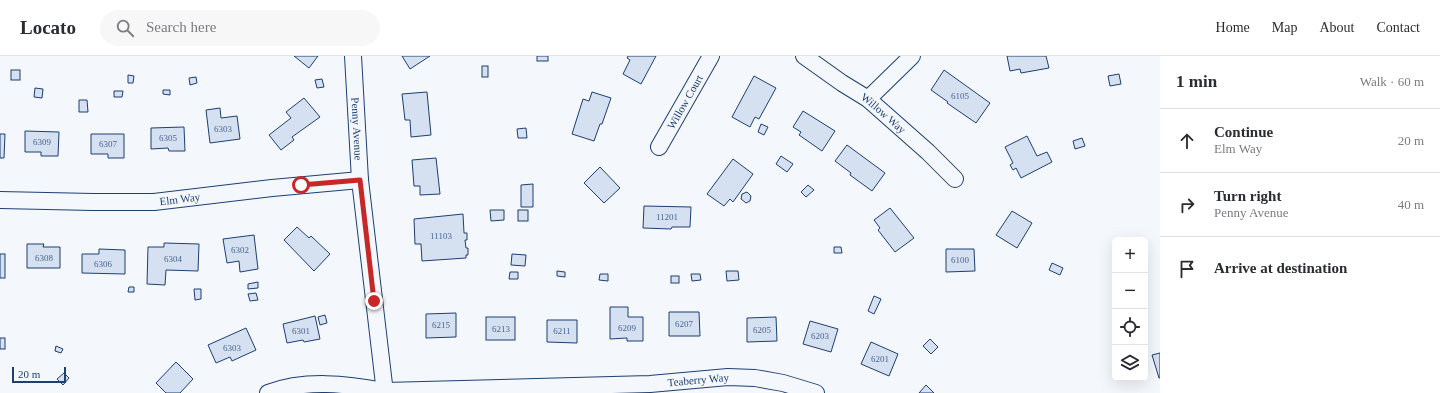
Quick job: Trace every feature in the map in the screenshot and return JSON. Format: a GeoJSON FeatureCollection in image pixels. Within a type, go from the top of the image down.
{"type":"FeatureCollection","features":[{"type":"Feature","properties":{"kind":"street","name":"Penny Avenue"},"geometry":{"type":"LineString","coordinates":[[353,56],[360,180],[385,392]]}},
{"type":"Feature","properties":{"kind":"street","name":"Willow Court"},"geometry":{"type":"LineString","coordinates":[[659,147],[711,56]]}},
{"type":"Feature","properties":{"kind":"street","name":"Willow Way"},"geometry":{"type":"LineString","coordinates":[[804,56],[842,83],[868,99],[928,152],[955,180]]}},
{"type":"Feature","properties":{"kind":"street"},"geometry":{"type":"LineString","coordinates":[[868,99],[912,56]]}},
{"type":"Feature","properties":{"kind":"street","name":"Elm Way"},"geometry":{"type":"LineString","coordinates":[[0,200],[154,202],[264,189],[360,180]]}},
{"type":"Feature","properties":{"kind":"street","name":"Teaberry Way"},"geometry":{"type":"LineString","coordinates":[[268,393],[278,389],[290,387],[329,384],[356,386],[385,392],[650,384],[728,377],[755,378],[783,383],[816,393]]}},
{"type":"Feature","properties":{"kind":"building"},"geometry":{"type":"Polygon","coordinates":[[[294,56],[318,56],[309,68],[294,56]]]}},
{"type":"Feature","properties":{"kind":"building"},"geometry":{"type":"Polygon","coordinates":[[[402,56],[430,56],[410,69],[402,56]]]}},
{"type":"Feature","properties":{"kind":"building"},"geometry":{"type":"Polygon","coordinates":[[[537,56],[548,56],[548,61],[537,61],[537,56]]]}},
{"type":"Feature","properties":{"kind":"building"},"geometry":{"type":"Polygon","coordinates":[[[628,56],[656,56],[641,84],[623,74],[630,60],[627,58],[628,56]]]}},
{"type":"Feature","properties":{"kind":"building"},"geometry":{"type":"Polygon","coordinates":[[[1007,56],[1046,56],[1049,68],[1021,73],[1020,69],[1010,71],[1007,56]]]}},
{"type":"Feature","properties":{"kind":"building"},"geometry":{"type":"Polygon","coordinates":[[[482,66],[488,66],[488,77],[482,77],[482,66]]]}},
{"type":"Feature","properties":{"kind":"building"},"geometry":{"type":"Polygon","coordinates":[[[11,70],[20,70],[20,80],[11,80],[11,70]]]}},
{"type":"Feature","properties":{"kind":"building"},"geometry":{"type":"Polygon","coordinates":[[[944,70],[990,103],[976,123],[931,90],[944,70]]]}},
{"type":"Feature","properties":{"kind":"building"},"geometry":{"type":"Polygon","coordinates":[[[1119,74],[1121,84],[1110,86],[1108,76],[1119,74]]]}},
{"type":"Feature","properties":{"kind":"building"},"geometry":{"type":"Polygon","coordinates":[[[128,75],[134,76],[133,83],[128,83],[128,75]]]}},
{"type":"Feature","properties":{"kind":"building"},"geometry":{"type":"Polygon","coordinates":[[[754,76],[776,88],[759,119],[755,117],[750,127],[732,117],[754,76]]]}},
{"type":"Feature","properties":{"kind":"building"},"geometry":{"type":"Polygon","coordinates":[[[196,77],[197,83],[190,85],[189,78],[196,77]]]}},
{"type":"Feature","properties":{"kind":"building"},"geometry":{"type":"Polygon","coordinates":[[[322,79],[324,87],[317,88],[315,80],[322,79]]]}},
{"type":"Feature","properties":{"kind":"building"},"geometry":{"type":"Polygon","coordinates":[[[35,88],[43,89],[42,98],[34,97],[35,88]]]}},
{"type":"Feature","properties":{"kind":"building"},"geometry":{"type":"Polygon","coordinates":[[[163,90],[170,90],[170,95],[163,94],[163,90]]]}},
{"type":"Feature","properties":{"kind":"building"},"geometry":{"type":"Polygon","coordinates":[[[114,91],[123,91],[122,97],[114,97],[114,91]]]}},
{"type":"Feature","properties":{"kind":"building"},"geometry":{"type":"Polygon","coordinates":[[[427,92],[431,135],[411,137],[410,120],[405,120],[402,94],[427,92]]]}},
{"type":"Feature","properties":{"kind":"building"},"geometry":{"type":"Polygon","coordinates":[[[592,92],[611,98],[594,141],[572,134],[583,99],[589,101],[592,92]]]}},
{"type":"Feature","properties":{"kind":"building"},"geometry":{"type":"Polygon","coordinates":[[[304,98],[320,117],[292,137],[294,140],[281,150],[269,135],[291,118],[286,112],[304,98]]]}},
{"type":"Feature","properties":{"kind":"building"},"geometry":{"type":"Polygon","coordinates":[[[79,100],[87,100],[88,112],[79,112],[79,100]]]}},
{"type":"Feature","properties":{"kind":"building"},"geometry":{"type":"Polygon","coordinates":[[[220,108],[221,118],[237,116],[240,139],[210,143],[206,110],[220,108]]]}},
{"type":"Feature","properties":{"kind":"building"},"geometry":{"type":"Polygon","coordinates":[[[803,111],[835,131],[822,151],[799,135],[801,132],[793,127],[803,111]]]}},
{"type":"Feature","properties":{"kind":"building"},"geometry":{"type":"Polygon","coordinates":[[[761,124],[768,127],[764,135],[758,132],[761,124]]]}},
{"type":"Feature","properties":{"kind":"building"},"geometry":{"type":"Polygon","coordinates":[[[184,127],[185,151],[169,151],[168,148],[151,149],[151,128],[184,127]]]}},
{"type":"Feature","properties":{"kind":"building"},"geometry":{"type":"Polygon","coordinates":[[[526,128],[527,138],[518,138],[517,129],[526,128]]]}},
{"type":"Feature","properties":{"kind":"building"},"geometry":{"type":"Polygon","coordinates":[[[25,131],[59,132],[58,156],[41,156],[41,152],[25,152],[25,131]]]}},
{"type":"Feature","properties":{"kind":"building"},"geometry":{"type":"Polygon","coordinates":[[[0,134],[5,134],[4,158],[0,158],[0,134]]]}},
{"type":"Feature","properties":{"kind":"building"},"geometry":{"type":"Polygon","coordinates":[[[91,134],[124,134],[124,158],[108,158],[108,154],[91,154],[91,134]]]}},
{"type":"Feature","properties":{"kind":"building"},"geometry":{"type":"Polygon","coordinates":[[[1027,136],[1037,156],[1047,152],[1052,162],[1021,178],[1016,168],[1013,170],[1010,165],[1013,163],[1005,147],[1027,136]]]}},
{"type":"Feature","properties":{"kind":"building"},"geometry":{"type":"Polygon","coordinates":[[[1082,138],[1085,146],[1075,149],[1073,141],[1082,138]]]}},
{"type":"Feature","properties":{"kind":"building"},"geometry":{"type":"Polygon","coordinates":[[[847,145],[885,173],[872,191],[850,175],[851,173],[835,161],[847,145]]]}},
{"type":"Feature","properties":{"kind":"building"},"geometry":{"type":"Polygon","coordinates":[[[781,156],[793,164],[787,172],[776,164],[781,156]]]}},
{"type":"Feature","properties":{"kind":"building"},"geometry":{"type":"Polygon","coordinates":[[[436,158],[440,194],[420,195],[420,186],[414,186],[412,160],[436,158]]]}},
{"type":"Feature","properties":{"kind":"building"},"geometry":{"type":"Polygon","coordinates":[[[733,159],[753,174],[733,202],[730,199],[724,206],[707,194],[733,159]]]}},
{"type":"Feature","properties":{"kind":"building"},"geometry":{"type":"Polygon","coordinates":[[[600,167],[620,188],[604,203],[584,183],[600,167]]]}},
{"type":"Feature","properties":{"kind":"building"},"geometry":{"type":"Polygon","coordinates":[[[533,184],[533,207],[521,207],[521,185],[533,184]]]}},
{"type":"Feature","properties":{"kind":"building"},"geometry":{"type":"Polygon","coordinates":[[[808,185],[814,190],[806,197],[801,192],[808,185]]]}},
{"type":"Feature","properties":{"kind":"building"},"geometry":{"type":"Polygon","coordinates":[[[747,192],[751,196],[750,201],[746,203],[741,199],[742,194],[747,192]]]}},
{"type":"Feature","properties":{"kind":"building"},"geometry":{"type":"Polygon","coordinates":[[[644,206],[691,207],[690,227],[672,227],[671,229],[643,228],[644,206]]]}},
{"type":"Feature","properties":{"kind":"building"},"geometry":{"type":"Polygon","coordinates":[[[890,208],[914,238],[895,252],[878,230],[880,228],[874,220],[890,208]]]}},
{"type":"Feature","properties":{"kind":"building"},"geometry":{"type":"Polygon","coordinates":[[[490,210],[504,210],[504,220],[491,221],[490,210]]]}},
{"type":"Feature","properties":{"kind":"building"},"geometry":{"type":"Polygon","coordinates":[[[518,210],[528,210],[528,221],[518,221],[518,210]]]}},
{"type":"Feature","properties":{"kind":"building"},"geometry":{"type":"Polygon","coordinates":[[[1012,211],[1032,223],[1017,248],[996,235],[1012,211]]]}},
{"type":"Feature","properties":{"kind":"building"},"geometry":{"type":"Polygon","coordinates":[[[463,214],[464,233],[467,233],[467,240],[465,240],[466,248],[468,248],[468,255],[466,255],[466,258],[422,261],[421,244],[415,244],[414,219],[463,214]]]}},
{"type":"Feature","properties":{"kind":"building"},"geometry":{"type":"Polygon","coordinates":[[[297,227],[309,238],[311,236],[330,254],[314,271],[284,240],[297,227]]]}},
{"type":"Feature","properties":{"kind":"building"},"geometry":{"type":"Polygon","coordinates":[[[254,235],[258,269],[240,272],[239,261],[227,263],[223,239],[254,235]]]}},
{"type":"Feature","properties":{"kind":"building"},"geometry":{"type":"Polygon","coordinates":[[[164,243],[199,244],[198,271],[166,270],[165,285],[147,284],[148,247],[164,247],[164,243]]]}},
{"type":"Feature","properties":{"kind":"building"},"geometry":{"type":"Polygon","coordinates":[[[27,244],[44,244],[43,247],[60,247],[60,268],[27,268],[27,244]]]}},
{"type":"Feature","properties":{"kind":"building"},"geometry":{"type":"Polygon","coordinates":[[[834,247],[841,247],[842,253],[834,253],[834,247]]]}},
{"type":"Feature","properties":{"kind":"building"},"geometry":{"type":"Polygon","coordinates":[[[99,249],[125,250],[125,274],[82,273],[82,254],[99,254],[99,249]]]}},
{"type":"Feature","properties":{"kind":"building"},"geometry":{"type":"Polygon","coordinates":[[[946,249],[974,249],[975,271],[946,272],[946,249]]]}},
{"type":"Feature","properties":{"kind":"building"},"geometry":{"type":"Polygon","coordinates":[[[0,254],[5,254],[5,278],[0,278],[0,254]]]}},
{"type":"Feature","properties":{"kind":"building"},"geometry":{"type":"Polygon","coordinates":[[[512,254],[526,255],[525,266],[511,265],[512,254]]]}},
{"type":"Feature","properties":{"kind":"building"},"geometry":{"type":"Polygon","coordinates":[[[1052,263],[1063,268],[1060,275],[1049,270],[1052,263]]]}},
{"type":"Feature","properties":{"kind":"building"},"geometry":{"type":"Polygon","coordinates":[[[557,271],[565,272],[565,277],[557,276],[557,271]]]}},
{"type":"Feature","properties":{"kind":"building"},"geometry":{"type":"Polygon","coordinates":[[[726,271],[738,271],[739,280],[727,281],[726,271]]]}},
{"type":"Feature","properties":{"kind":"building"},"geometry":{"type":"Polygon","coordinates":[[[510,272],[518,272],[518,279],[509,279],[510,272]]]}},
{"type":"Feature","properties":{"kind":"building"},"geometry":{"type":"Polygon","coordinates":[[[600,274],[608,274],[608,281],[599,280],[600,274]]]}},
{"type":"Feature","properties":{"kind":"building"},"geometry":{"type":"Polygon","coordinates":[[[691,274],[700,274],[701,280],[692,281],[691,274]]]}},
{"type":"Feature","properties":{"kind":"building"},"geometry":{"type":"Polygon","coordinates":[[[671,276],[679,276],[679,283],[671,283],[671,276]]]}},
{"type":"Feature","properties":{"kind":"building"},"geometry":{"type":"Polygon","coordinates":[[[258,282],[258,288],[248,289],[248,284],[258,282]]]}},
{"type":"Feature","properties":{"kind":"building"},"geometry":{"type":"Polygon","coordinates":[[[129,287],[134,287],[134,292],[128,292],[129,287]]]}},
{"type":"Feature","properties":{"kind":"building"},"geometry":{"type":"Polygon","coordinates":[[[194,289],[201,289],[201,299],[195,300],[194,289]]]}},
{"type":"Feature","properties":{"kind":"building"},"geometry":{"type":"Polygon","coordinates":[[[256,293],[258,300],[250,301],[248,294],[256,293]]]}},
{"type":"Feature","properties":{"kind":"building"},"geometry":{"type":"Polygon","coordinates":[[[874,296],[881,299],[874,314],[868,311],[874,296]]]}},
{"type":"Feature","properties":{"kind":"building"},"geometry":{"type":"Polygon","coordinates":[[[610,307],[628,307],[628,317],[643,317],[643,341],[627,341],[627,338],[610,339],[610,307]]]}},
{"type":"Feature","properties":{"kind":"building"},"geometry":{"type":"Polygon","coordinates":[[[669,312],[699,312],[700,336],[669,336],[669,312]]]}},
{"type":"Feature","properties":{"kind":"building"},"geometry":{"type":"Polygon","coordinates":[[[456,313],[456,337],[426,338],[426,314],[456,313]]]}},
{"type":"Feature","properties":{"kind":"building"},"geometry":{"type":"Polygon","coordinates":[[[325,315],[327,323],[320,325],[318,317],[325,315]]]}},
{"type":"Feature","properties":{"kind":"building"},"geometry":{"type":"Polygon","coordinates":[[[315,316],[320,339],[287,343],[283,324],[315,316]]]}},
{"type":"Feature","properties":{"kind":"building"},"geometry":{"type":"Polygon","coordinates":[[[486,317],[515,317],[515,340],[486,340],[486,317]]]}},
{"type":"Feature","properties":{"kind":"building"},"geometry":{"type":"Polygon","coordinates":[[[776,317],[777,341],[747,342],[747,318],[776,317]]]}},
{"type":"Feature","properties":{"kind":"building"},"geometry":{"type":"Polygon","coordinates":[[[547,320],[577,320],[577,343],[547,342],[547,320]]]}},
{"type":"Feature","properties":{"kind":"building"},"geometry":{"type":"Polygon","coordinates":[[[810,321],[838,329],[831,352],[803,344],[810,321]]]}},
{"type":"Feature","properties":{"kind":"building"},"geometry":{"type":"Polygon","coordinates":[[[246,328],[256,350],[232,361],[230,357],[216,363],[208,345],[246,328]]]}},
{"type":"Feature","properties":{"kind":"building"},"geometry":{"type":"Polygon","coordinates":[[[0,338],[5,338],[5,349],[0,349],[0,338]]]}},
{"type":"Feature","properties":{"kind":"building"},"geometry":{"type":"Polygon","coordinates":[[[930,339],[938,347],[931,354],[923,346],[930,339]]]}},
{"type":"Feature","properties":{"kind":"building"},"geometry":{"type":"Polygon","coordinates":[[[871,342],[898,354],[889,376],[861,364],[871,342]]]}},
{"type":"Feature","properties":{"kind":"building"},"geometry":{"type":"Polygon","coordinates":[[[56,346],[63,349],[61,353],[55,351],[56,346]]]}},
{"type":"Feature","properties":{"kind":"building"},"geometry":{"type":"Polygon","coordinates":[[[1160,353],[1160,378],[1159,378],[1152,355],[1160,353]]]}},
{"type":"Feature","properties":{"kind":"building"},"geometry":{"type":"Polygon","coordinates":[[[176,362],[193,379],[180,393],[166,393],[156,383],[176,362]]]}},
{"type":"Feature","properties":{"kind":"building"},"geometry":{"type":"Polygon","coordinates":[[[64,373],[69,378],[63,385],[57,379],[64,373]]]}},
{"type":"Feature","properties":{"kind":"building"},"geometry":{"type":"Polygon","coordinates":[[[926,385],[934,393],[919,393],[926,385]]]}},
{"type":"Feature","properties":{"kind":"route"},"geometry":{"type":"LineString","coordinates":[[301,185],[360,180],[374,301]]}}]}
